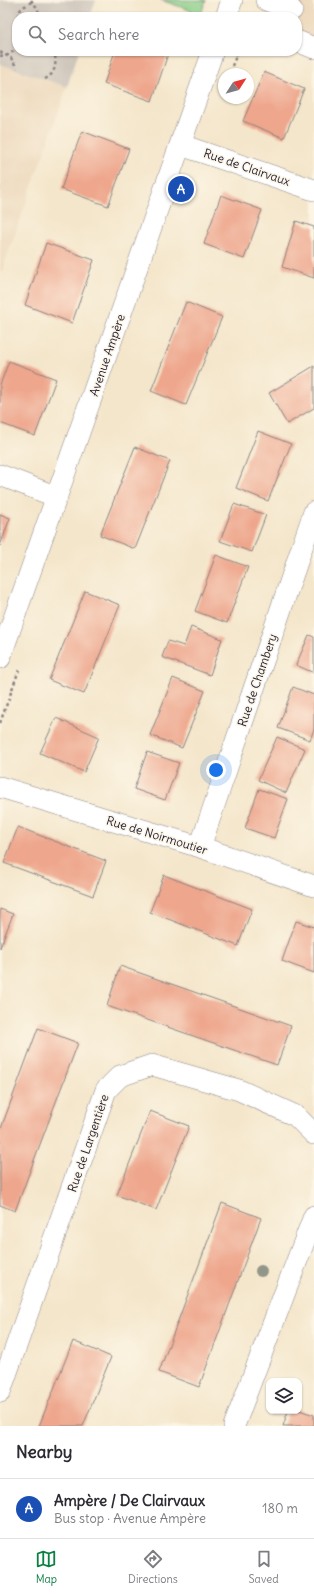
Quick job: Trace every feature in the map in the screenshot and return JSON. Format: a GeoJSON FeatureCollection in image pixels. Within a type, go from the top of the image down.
{"type":"FeatureCollection","features":[{"type":"Feature","properties":{"kind":"street"},"geometry":{"type":"LineString","coordinates":[[228,12],[232,0]]}},
{"type":"Feature","properties":{"kind":"street"},"geometry":{"type":"LineString","coordinates":[[266,0],[293,9]]}},
{"type":"Feature","properties":{"kind":"street"},"geometry":{"type":"LineString","coordinates":[[302,43],[314,48]]}},
{"type":"Feature","properties":{"kind":"street","name":"Avenue Ampère"},"geometry":{"type":"LineString","coordinates":[[0,658],[211,56]]}},
{"type":"Feature","properties":{"kind":"street","name":"Rue de Clairvaux"},"geometry":{"type":"LineString","coordinates":[[181,144],[314,190]]}},
{"type":"Feature","properties":{"kind":"street"},"geometry":{"type":"LineString","coordinates":[[0,476],[57,497]]}},
{"type":"Feature","properties":{"kind":"street","name":"Rue de Chambery"},"geometry":{"type":"LineString","coordinates":[[200,847],[314,512]]}},
{"type":"Feature","properties":{"kind":"street","name":"Rue de Noirmoutier"},"geometry":{"type":"LineString","coordinates":[[0,787],[200,847],[314,886]]}},
{"type":"Feature","properties":{"kind":"street","name":"Rue de Largentière"},"geometry":{"type":"LineString","coordinates":[[0,1392],[106,1090],[120,1076],[152,1065],[239,1090],[296,1116],[314,1134]]}},
{"type":"Feature","properties":{"kind":"street"},"geometry":{"type":"LineString","coordinates":[[234,1426],[314,1216]]}},
{"type":"Feature","properties":{"kind":"path"},"geometry":{"type":"LineString","coordinates":[[19,12],[31,1],[38,9],[38,12]]}},
{"type":"Feature","properties":{"kind":"path"},"geometry":{"type":"LineString","coordinates":[[0,52],[8,55],[16,68]]}},
{"type":"Feature","properties":{"kind":"path"},"geometry":{"type":"LineString","coordinates":[[0,56],[8,55],[12,52]]}},
{"type":"Feature","properties":{"kind":"path"},"geometry":{"type":"LineString","coordinates":[[45,80],[51,75],[55,68],[55,56]]}},
{"type":"Feature","properties":{"kind":"path"},"geometry":{"type":"LineString","coordinates":[[232,67],[236,56]]}},
{"type":"Feature","properties":{"kind":"path"},"geometry":{"type":"LineString","coordinates":[[0,723],[12,690]]}},
{"type":"Feature","properties":{"kind":"shaded area"},"geometry":{"type":"Polygon","coordinates":[[[0,0],[96,0],[92,12],[12,12],[12,56],[77,56],[67,87],[0,64],[0,0]]]}},
{"type":"Feature","properties":{"kind":"shaded area"},"geometry":{"type":"Polygon","coordinates":[[[273,0],[314,0],[314,54],[302,50],[302,12],[267,12],[273,0]]]}},
{"type":"Feature","properties":{"kind":"shaded area"},"geometry":{"type":"Polygon","coordinates":[[[0,64],[67,87],[0,276],[0,64]]]}},
{"type":"Feature","properties":{"kind":"green space"},"geometry":{"type":"Polygon","coordinates":[[[161,0],[206,0],[202,12],[195,12],[161,0]]]}},
{"type":"Feature","properties":{"kind":"building"},"geometry":{"type":"Polygon","coordinates":[[[113,56],[167,56],[152,101],[104,84],[113,56]]]}},
{"type":"Feature","properties":{"kind":"building"},"geometry":{"type":"Polygon","coordinates":[[[264,72],[304,89],[284,138],[243,121],[250,104],[254,104],[254,95],[264,72]]]}},
{"type":"Feature","properties":{"kind":"building"},"geometry":{"type":"Polygon","coordinates":[[[82,131],[129,149],[108,206],[61,189],[82,131]]]}},
{"type":"Feature","properties":{"kind":"building"},"geometry":{"type":"Polygon","coordinates":[[[221,195],[262,210],[244,259],[204,244],[221,195]]]}},
{"type":"Feature","properties":{"kind":"building"},"geometry":{"type":"Polygon","coordinates":[[[296,221],[314,227],[314,278],[282,267],[296,221]]]}},
{"type":"Feature","properties":{"kind":"building"},"geometry":{"type":"Polygon","coordinates":[[[46,243],[94,260],[72,323],[25,305],[46,243]]]}},
{"type":"Feature","properties":{"kind":"building"},"geometry":{"type":"Polygon","coordinates":[[[186,302],[222,317],[186,405],[151,391],[186,302]]]}},
{"type":"Feature","properties":{"kind":"building"},"geometry":{"type":"Polygon","coordinates":[[[9,361],[56,379],[35,436],[0,423],[0,385],[9,361]]]}},
{"type":"Feature","properties":{"kind":"building"},"geometry":{"type":"Polygon","coordinates":[[[314,366],[314,408],[287,424],[269,393],[314,366]]]}},
{"type":"Feature","properties":{"kind":"building"},"geometry":{"type":"Polygon","coordinates":[[[258,431],[291,444],[268,501],[236,488],[258,431]]]}},
{"type":"Feature","properties":{"kind":"building"},"geometry":{"type":"Polygon","coordinates":[[[135,447],[170,461],[135,549],[100,535],[135,447]]]}},
{"type":"Feature","properties":{"kind":"building"},"geometry":{"type":"Polygon","coordinates":[[[234,504],[266,515],[252,552],[220,541],[234,504]]]}},
{"type":"Feature","properties":{"kind":"building"},"geometry":{"type":"Polygon","coordinates":[[[0,514],[10,518],[0,546],[0,514]]]}},
{"type":"Feature","properties":{"kind":"building"},"geometry":{"type":"Polygon","coordinates":[[[216,555],[248,567],[227,623],[195,611],[216,555]]]}},
{"type":"Feature","properties":{"kind":"building"},"geometry":{"type":"Polygon","coordinates":[[[85,591],[120,605],[84,694],[49,680],[85,591]]]}},
{"type":"Feature","properties":{"kind":"building"},"geometry":{"type":"Polygon","coordinates":[[[191,627],[222,639],[210,675],[162,657],[168,641],[184,646],[191,627]]]}},
{"type":"Feature","properties":{"kind":"building"},"geometry":{"type":"Polygon","coordinates":[[[309,635],[314,637],[314,673],[296,665],[309,635]]]}},
{"type":"Feature","properties":{"kind":"building"},"geometry":{"type":"Polygon","coordinates":[[[173,678],[205,691],[182,748],[150,735],[173,678]]]}},
{"type":"Feature","properties":{"kind":"building"},"geometry":{"type":"Polygon","coordinates":[[[293,687],[314,695],[314,729],[310,740],[278,728],[293,687]]]}},
{"type":"Feature","properties":{"kind":"building"},"geometry":{"type":"Polygon","coordinates":[[[56,718],[99,737],[84,772],[40,753],[56,718]]]}},
{"type":"Feature","properties":{"kind":"building"},"geometry":{"type":"Polygon","coordinates":[[[277,737],[305,749],[286,793],[258,780],[277,737]]]}},
{"type":"Feature","properties":{"kind":"building"},"geometry":{"type":"Polygon","coordinates":[[[147,752],[179,763],[165,800],[134,789],[147,752]]]}},
{"type":"Feature","properties":{"kind":"building"},"geometry":{"type":"Polygon","coordinates":[[[259,789],[288,799],[274,838],[245,828],[259,789]]]}},
{"type":"Feature","properties":{"kind":"building"},"geometry":{"type":"Polygon","coordinates":[[[18,827],[106,861],[93,896],[4,863],[18,827]]]}},
{"type":"Feature","properties":{"kind":"building"},"geometry":{"type":"Polygon","coordinates":[[[164,875],[252,909],[238,946],[150,912],[164,875]]]}},
{"type":"Feature","properties":{"kind":"building"},"geometry":{"type":"Polygon","coordinates":[[[0,909],[13,914],[0,948],[0,909]]]}},
{"type":"Feature","properties":{"kind":"building"},"geometry":{"type":"Polygon","coordinates":[[[296,921],[314,927],[314,973],[282,961],[296,921]]]}},
{"type":"Feature","properties":{"kind":"building"},"geometry":{"type":"Polygon","coordinates":[[[120,966],[291,1026],[277,1065],[107,1006],[120,966]]]}},
{"type":"Feature","properties":{"kind":"building"},"geometry":{"type":"Polygon","coordinates":[[[38,1028],[78,1043],[15,1211],[0,1205],[0,1131],[38,1028]]]}},
{"type":"Feature","properties":{"kind":"building"},"geometry":{"type":"Polygon","coordinates":[[[150,1111],[189,1126],[156,1210],[117,1195],[150,1111]]]}},
{"type":"Feature","properties":{"kind":"building"},"geometry":{"type":"Polygon","coordinates":[[[222,1203],[261,1218],[199,1387],[159,1372],[222,1203]]]}},
{"type":"Feature","properties":{"kind":"building"},"geometry":{"type":"Polygon","coordinates":[[[73,1341],[111,1357],[83,1426],[39,1426],[73,1341]]]}},
{"type":"Feature","properties":{"kind":"building"},"geometry":{"type":"Polygon","coordinates":[[[302,1411],[314,1415],[314,1426],[283,1426],[287,1414],[302,1414],[302,1411]]]}},
{"type":"Feature","properties":{"kind":"place","name":"Ampère / De Clairvaux"},"geometry":{"type":"Point","coordinates":[181,189]}}]}
